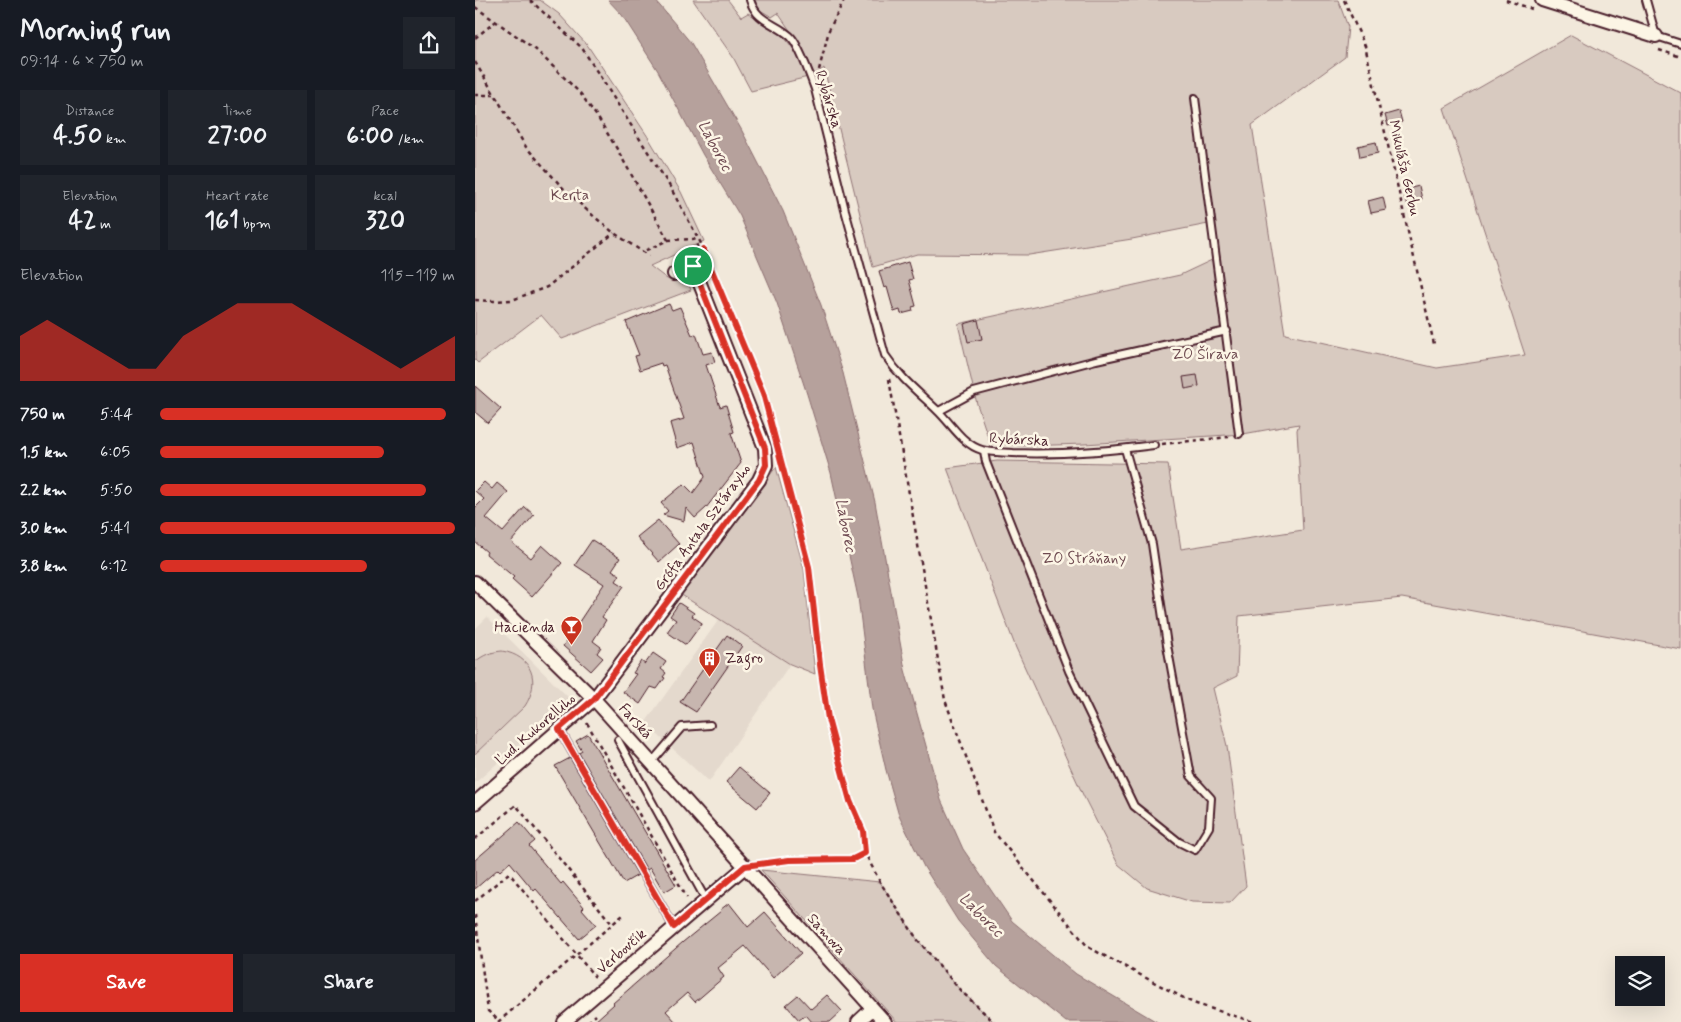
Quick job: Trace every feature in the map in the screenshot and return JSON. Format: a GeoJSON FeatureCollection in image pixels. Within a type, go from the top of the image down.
{"type":"FeatureCollection","features":[{"type":"Feature","properties":{"kind":"street"},"geometry":{"type":"LineString","coordinates":[[1541,0],[1655,36]]}},
{"type":"Feature","properties":{"kind":"street"},"geometry":{"type":"LineString","coordinates":[[674,274],[693,266]]}},
{"type":"Feature","properties":{"kind":"street","name":"Grófa Antala Sztárayho"},"geometry":{"type":"LineString","coordinates":[[594,699],[759,480],[766,465],[765,448],[693,266]]}},
{"type":"Feature","properties":{"kind":"street","name":"Farská"},"geometry":{"type":"LineString","coordinates":[[475,582],[594,699],[745,866]]}},
{"type":"Feature","properties":{"kind":"street","name":"Ľud. Kukorelliho"},"geometry":{"type":"LineString","coordinates":[[475,803],[594,699]]}},
{"type":"Feature","properties":{"kind":"street","name":"Verbovčík"},"geometry":{"type":"LineString","coordinates":[[564,1022],[745,866]]}},
{"type":"Feature","properties":{"kind":"street","name":"Samova"},"geometry":{"type":"LineString","coordinates":[[745,866],[885,1022]]}},
{"type":"Feature","properties":{"kind":"street"},"geometry":{"type":"LineString","coordinates":[[858,1022],[872,1009]]}},
{"type":"Feature","properties":{"kind":"lane","name":"Rybárska"},"geometry":{"type":"LineString","coordinates":[[750,0],[756,14],[792,39],[808,71],[815,89],[845,210],[885,355],[896,372],[970,444],[984,451],[1036,454],[1125,449],[1153,445]]}},
{"type":"Feature","properties":{"kind":"lane"},"geometry":{"type":"LineString","coordinates":[[1645,0],[1655,36],[1681,44]]}},
{"type":"Feature","properties":{"kind":"lane"},"geometry":{"type":"LineString","coordinates":[[1195,98],[1239,434]]}},
{"type":"Feature","properties":{"kind":"lane"},"geometry":{"type":"LineString","coordinates":[[939,412],[974,392],[1096,360],[1227,331]]}},
{"type":"Feature","properties":{"kind":"lane"},"geometry":{"type":"LineString","coordinates":[[984,451],[986,462],[1069,671],[1134,806],[1179,842],[1195,850],[1209,827],[1211,798],[1191,776],[1167,645],[1152,544],[1125,449]]}},
{"type":"Feature","properties":{"kind":"lane"},"geometry":{"type":"LineString","coordinates":[[651,763],[682,727],[710,725]]}},
{"type":"Feature","properties":{"kind":"lane"},"geometry":{"type":"LineString","coordinates":[[559,729],[674,927]]}},
{"type":"Feature","properties":{"kind":"lane"},"geometry":{"type":"LineString","coordinates":[[618,740],[706,900]]}},
{"type":"Feature","properties":{"kind":"path"},"geometry":{"type":"LineString","coordinates":[[530,0],[582,48],[669,184],[703,249],[763,393],[772,428]]}},
{"type":"Feature","properties":{"kind":"path"},"geometry":{"type":"LineString","coordinates":[[815,89],[829,30],[843,0]]}},
{"type":"Feature","properties":{"kind":"path","name":"Mikuláša Gerbu"},"geometry":{"type":"LineString","coordinates":[[1344,0],[1365,46],[1435,344]]}},
{"type":"Feature","properties":{"kind":"path"},"geometry":{"type":"LineString","coordinates":[[475,7],[535,49],[580,93],[617,149],[668,240]]}},
{"type":"Feature","properties":{"kind":"path"},"geometry":{"type":"LineString","coordinates":[[475,38],[495,22]]}},
{"type":"Feature","properties":{"kind":"path"},"geometry":{"type":"LineString","coordinates":[[475,62],[526,147],[562,187],[614,233],[649,256]]}},
{"type":"Feature","properties":{"kind":"path"},"geometry":{"type":"LineString","coordinates":[[475,95],[494,95]]}},
{"type":"Feature","properties":{"kind":"path"},"geometry":{"type":"LineString","coordinates":[[475,300],[512,300],[547,287],[614,233]]}},
{"type":"Feature","properties":{"kind":"path"},"geometry":{"type":"LineString","coordinates":[[642,252],[668,240],[694,239],[698,248],[691,256],[693,266]]}},
{"type":"Feature","properties":{"kind":"path"},"geometry":{"type":"LineString","coordinates":[[693,266],[703,249]]}},
{"type":"Feature","properties":{"kind":"path"},"geometry":{"type":"LineString","coordinates":[[885,355],[945,700],[994,832],[1087,947],[1193,1003],[1254,1022]]}},
{"type":"Feature","properties":{"kind":"path"},"geometry":{"type":"LineString","coordinates":[[1153,445],[1239,436],[1239,434]]}},
{"type":"Feature","properties":{"kind":"path"},"geometry":{"type":"LineString","coordinates":[[779,454],[809,567],[828,719],[850,801],[863,831],[865,853],[880,882],[917,938],[960,990],[993,1022]]}},
{"type":"Feature","properties":{"kind":"path"},"geometry":{"type":"LineString","coordinates":[[580,711],[694,910]]}},
{"type":"Feature","properties":{"kind":"path"},"geometry":{"type":"LineString","coordinates":[[475,839],[516,805],[612,924]]}},
{"type":"Feature","properties":{"kind":"path"},"geometry":{"type":"LineString","coordinates":[[745,866],[789,860],[853,859],[865,853]]}},
{"type":"Feature","properties":{"kind":"path"},"geometry":{"type":"LineString","coordinates":[[475,902],[509,873],[604,988]]}},
{"type":"Feature","properties":{"kind":"path"},"geometry":{"type":"LineString","coordinates":[[475,915],[488,1011],[498,1021],[623,915]]}},
{"type":"Feature","properties":{"kind":"shaded area"},"geometry":{"type":"Polygon","coordinates":[[[487,617],[570,699],[475,783],[475,629],[487,617]]]}},
{"type":"Feature","properties":{"kind":"shaded area","name":"Zagro"},"geometry":{"type":"Polygon","coordinates":[[[720,618],[790,664],[709,782],[645,723],[720,618]]]}},
{"type":"Feature","properties":{"kind":"green space","name":"Kerta"},"geometry":{"type":"Polygon","coordinates":[[[475,0],[540,0],[559,14],[588,46],[648,137],[681,192],[704,241],[650,266],[667,279],[686,278],[691,290],[562,339],[541,315],[478,363],[475,360],[475,0]]]}},
{"type":"Feature","properties":{"kind":"green space"},"geometry":{"type":"Polygon","coordinates":[[[693,0],[728,0],[741,17],[748,13],[778,32],[791,46],[808,77],[751,91],[733,57],[693,0]]]}},
{"type":"Feature","properties":{"kind":"green space"},"geometry":{"type":"Polygon","coordinates":[[[755,0],[1338,0],[1348,27],[1345,57],[1252,125],[1285,334],[1437,368],[1525,355],[1444,108],[1571,35],[1681,93],[1681,649],[1402,598],[1239,616],[1237,676],[1213,688],[1227,746],[1246,886],[1230,903],[1192,902],[1147,888],[1118,864],[1084,797],[1016,648],[947,468],[997,461],[1168,464],[1181,549],[1303,530],[1297,430],[1299,424],[1243,434],[1084,444],[1023,446],[990,443],[977,404],[958,324],[1180,275],[1214,259],[1208,224],[1132,239],[1029,255],[917,254],[873,267],[824,68],[815,75],[798,42],[778,13],[772,17],[760,10],[755,0]]]}},
{"type":"Feature","properties":{"kind":"green space"},"geometry":{"type":"Polygon","coordinates":[[[776,467],[804,569],[815,674],[790,664],[680,594],[776,467]]]}},
{"type":"Feature","properties":{"kind":"green space"},"geometry":{"type":"Polygon","coordinates":[[[502,651],[521,658],[527,664],[533,679],[530,697],[525,706],[475,754],[475,662],[487,654],[502,651]]]}},
{"type":"Feature","properties":{"kind":"green space"},"geometry":{"type":"Polygon","coordinates":[[[761,870],[880,882],[917,939],[960,990],[994,1022],[897,1022],[761,870]]]}},
{"type":"Feature","properties":{"kind":"water","name":"Laborec"},"geometry":{"type":"Polygon","coordinates":[[[608,0],[655,0],[691,43],[741,129],[783,211],[821,305],[843,373],[875,502],[905,670],[941,800],[963,849],[1012,921],[1076,974],[1157,1022],[1066,1022],[996,966],[958,921],[924,867],[899,816],[886,770],[872,709],[858,597],[831,473],[777,303],[740,216],[703,155],[658,71],[622,15],[608,0]]]}},
{"type":"Feature","properties":{"kind":"building"},"geometry":{"type":"Polygon","coordinates":[[[1399,111],[1402,122],[1388,126],[1385,115],[1399,111]]]}},
{"type":"Feature","properties":{"kind":"building"},"geometry":{"type":"Polygon","coordinates":[[[1376,142],[1378,153],[1360,157],[1358,146],[1376,142]]]}},
{"type":"Feature","properties":{"kind":"building"},"geometry":{"type":"Polygon","coordinates":[[[1419,186],[1422,199],[1406,203],[1403,190],[1419,186]]]}},
{"type":"Feature","properties":{"kind":"building"},"geometry":{"type":"Polygon","coordinates":[[[1383,197],[1386,210],[1371,213],[1368,201],[1383,197]]]}},
{"type":"Feature","properties":{"kind":"building"},"geometry":{"type":"Polygon","coordinates":[[[908,262],[913,279],[909,280],[916,306],[912,307],[913,311],[901,314],[900,310],[894,312],[887,287],[884,288],[879,271],[908,262]]]}},
{"type":"Feature","properties":{"kind":"building"},"geometry":{"type":"Polygon","coordinates":[[[669,304],[672,310],[680,307],[692,335],[696,334],[703,354],[712,352],[715,362],[706,365],[720,407],[726,405],[734,432],[731,433],[741,463],[706,508],[695,518],[686,508],[684,521],[663,515],[668,511],[661,503],[684,484],[693,493],[705,477],[694,442],[677,448],[670,423],[684,419],[665,365],[662,366],[661,363],[640,370],[635,356],[639,355],[626,322],[669,304]]]}},
{"type":"Feature","properties":{"kind":"building"},"geometry":{"type":"Polygon","coordinates":[[[978,320],[982,339],[968,342],[964,324],[978,320]]]}},
{"type":"Feature","properties":{"kind":"building"},"geometry":{"type":"Polygon","coordinates":[[[1197,375],[1199,386],[1185,389],[1183,377],[1197,375]]]}},
{"type":"Feature","properties":{"kind":"building"},"geometry":{"type":"Polygon","coordinates":[[[475,386],[501,409],[488,423],[475,412],[475,386]]]}},
{"type":"Feature","properties":{"kind":"building"},"geometry":{"type":"Polygon","coordinates":[[[484,482],[492,489],[497,483],[508,492],[486,518],[503,532],[525,507],[534,515],[511,542],[531,558],[542,545],[562,563],[532,597],[512,579],[514,577],[486,554],[487,552],[475,542],[475,508],[484,499],[475,491],[484,482]]]}},
{"type":"Feature","properties":{"kind":"building"},"geometry":{"type":"Polygon","coordinates":[[[658,520],[679,544],[659,562],[637,537],[658,520]]]}},
{"type":"Feature","properties":{"kind":"building"},"geometry":{"type":"Polygon","coordinates":[[[592,540],[620,558],[612,570],[620,575],[616,581],[624,586],[602,617],[606,620],[593,641],[601,647],[597,653],[603,658],[591,671],[563,646],[604,584],[575,565],[592,540]]]}},
{"type":"Feature","properties":{"kind":"building"},"geometry":{"type":"Polygon","coordinates":[[[679,603],[694,613],[692,616],[702,623],[686,645],[667,632],[676,620],[670,616],[679,603]]]}},
{"type":"Feature","properties":{"kind":"building","name":"Zagro"},"geometry":{"type":"Polygon","coordinates":[[[727,635],[742,646],[696,712],[680,702],[727,635]]]}},
{"type":"Feature","properties":{"kind":"building"},"geometry":{"type":"Polygon","coordinates":[[[653,653],[666,662],[661,669],[666,673],[663,677],[665,678],[657,689],[651,687],[640,704],[623,692],[636,674],[633,673],[641,661],[645,664],[653,653]]]}},
{"type":"Feature","properties":{"kind":"building"},"geometry":{"type":"Polygon","coordinates":[[[588,734],[676,885],[664,892],[650,868],[647,870],[579,753],[582,751],[576,741],[588,734]]]}},
{"type":"Feature","properties":{"kind":"building"},"geometry":{"type":"Polygon","coordinates":[[[570,758],[638,875],[624,883],[555,766],[570,758]]]}},
{"type":"Feature","properties":{"kind":"building"},"geometry":{"type":"Polygon","coordinates":[[[739,767],[770,793],[757,808],[726,782],[739,767]]]}},
{"type":"Feature","properties":{"kind":"building"},"geometry":{"type":"Polygon","coordinates":[[[519,822],[535,841],[529,846],[561,884],[563,882],[596,925],[579,939],[510,862],[500,871],[498,869],[475,889],[475,860],[519,822]]]}},
{"type":"Feature","properties":{"kind":"building"},"geometry":{"type":"Polygon","coordinates":[[[729,903],[748,927],[765,912],[801,953],[773,978],[745,946],[718,968],[724,977],[695,1002],[687,993],[666,1011],[676,1022],[594,1022],[613,1003],[729,903]]]}},
{"type":"Feature","properties":{"kind":"building"},"geometry":{"type":"Polygon","coordinates":[[[798,995],[811,1009],[827,995],[842,1011],[830,1022],[812,1022],[806,1015],[799,1020],[786,1005],[798,995]]]}},
{"type":"Feature","properties":{"kind":"place","name":"Hacienda"},"geometry":{"type":"Point","coordinates":[571,646]}},
{"type":"Feature","properties":{"kind":"place","name":"Zagro"},"geometry":{"type":"Point","coordinates":[709,677]}},
{"type":"Feature","properties":{"kind":"route"},"geometry":{"type":"LineString","coordinates":[[703,249],[763,393],[809,567],[820,665],[835,752],[850,801],[863,831],[865,853],[853,859],[789,860],[745,866],[674,927],[559,729],[594,699],[759,480],[766,465],[765,448],[693,266],[703,249]]}},
{"type":"Feature","properties":{"kind":"park label","name":"ZO Šírava"},"geometry":{"type":"Point","coordinates":[1205,354]}},
{"type":"Feature","properties":{"kind":"park label","name":"ZO Stráňany"},"geometry":{"type":"Point","coordinates":[1084,558]}}]}
